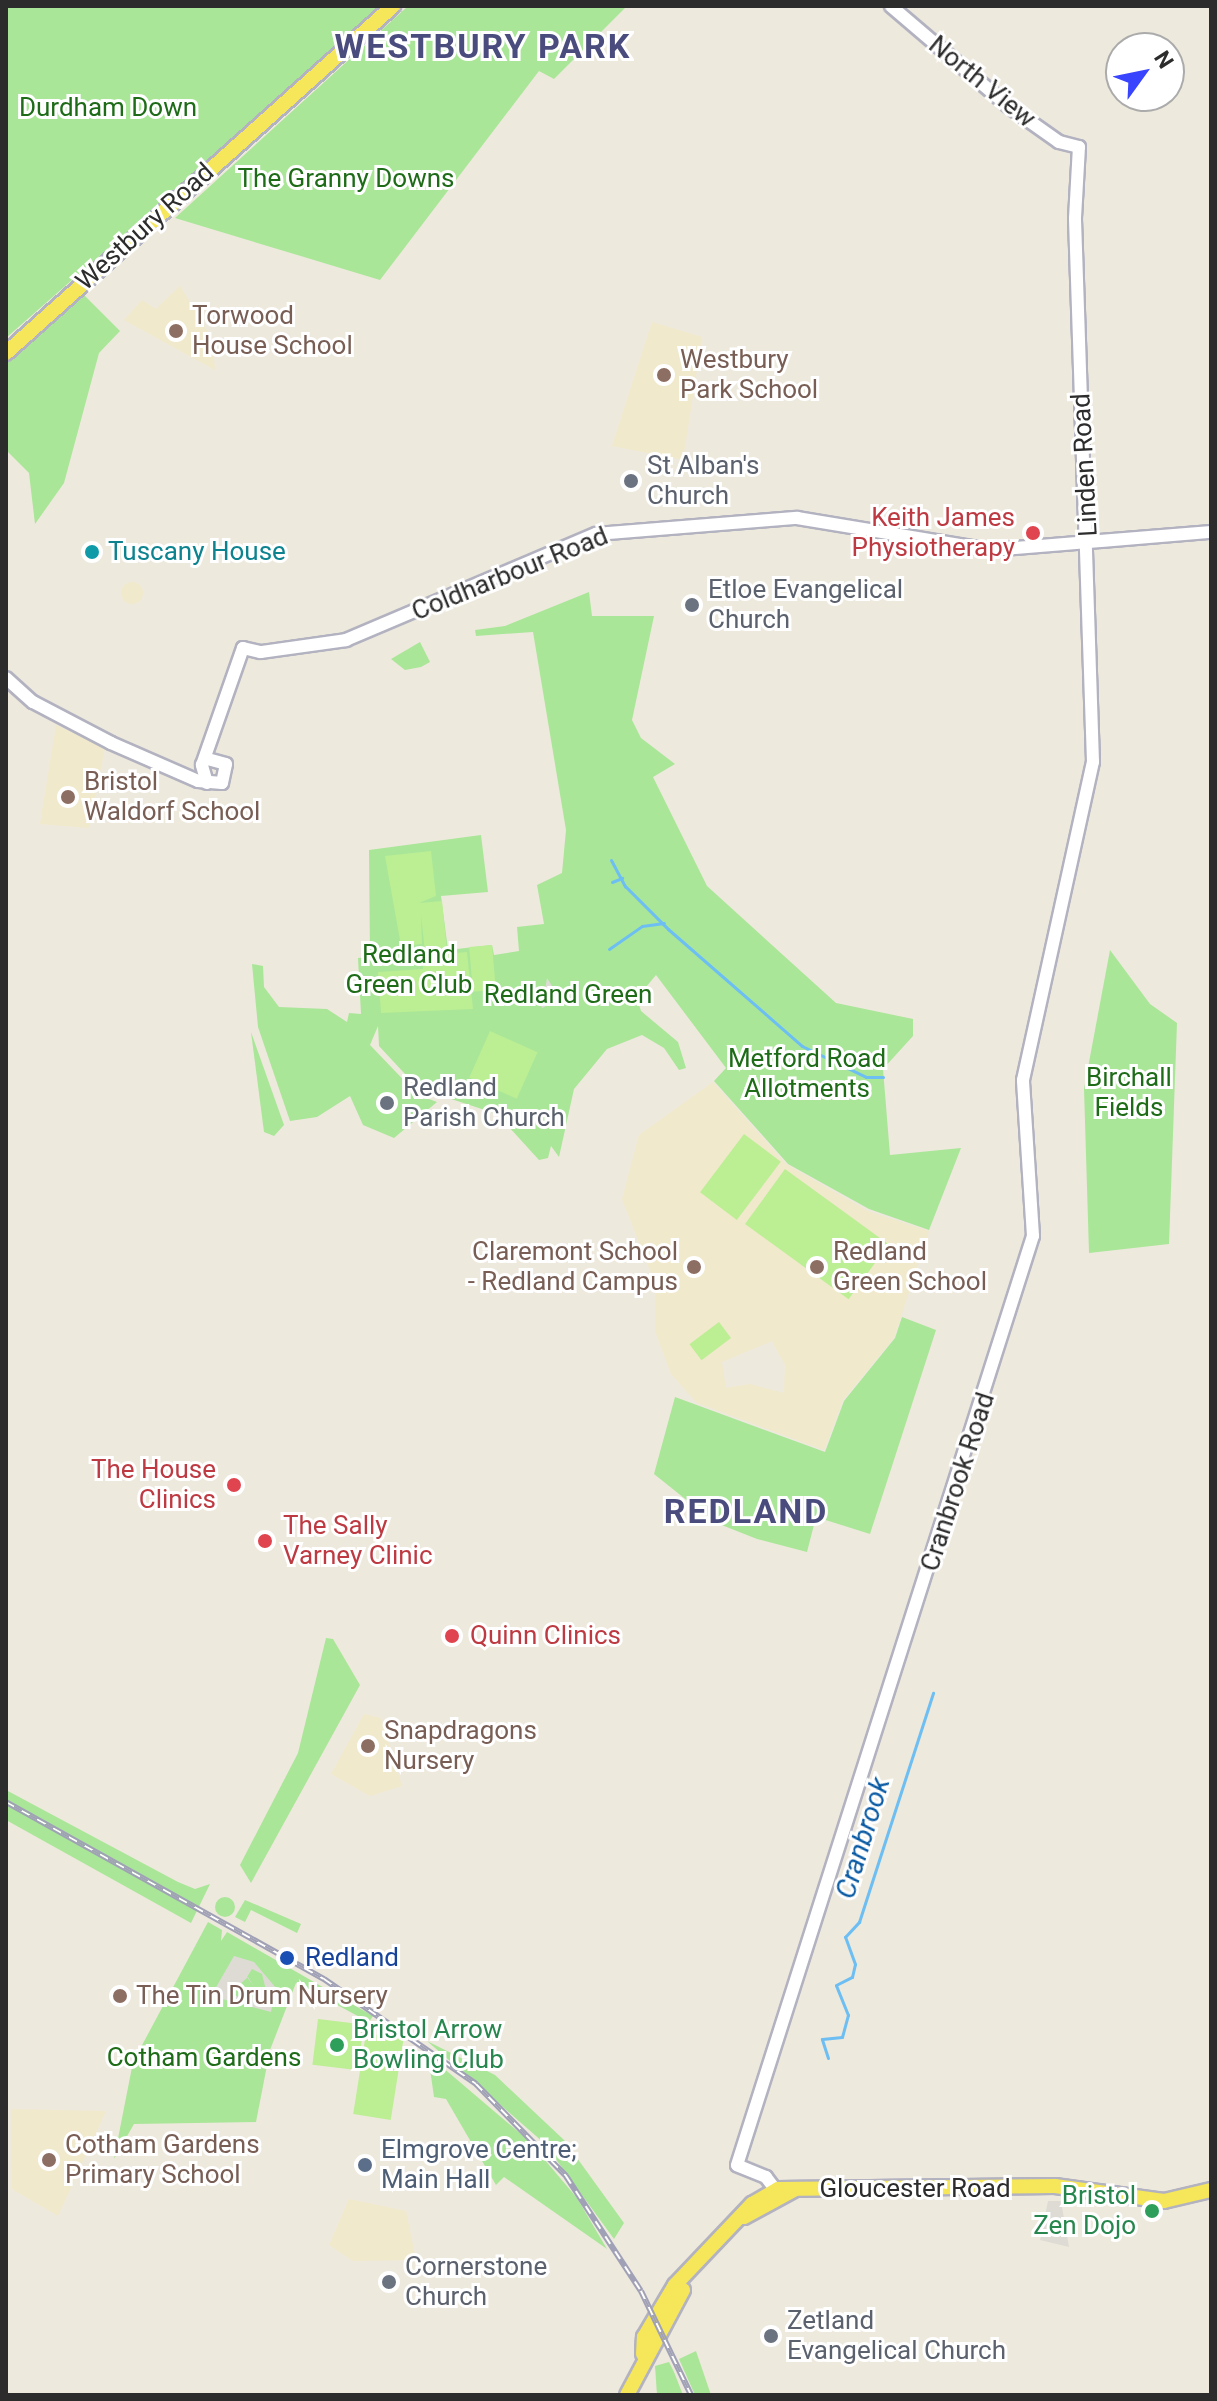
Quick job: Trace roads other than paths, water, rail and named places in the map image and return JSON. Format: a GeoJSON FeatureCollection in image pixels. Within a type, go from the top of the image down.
{"type":"FeatureCollection","features":[{"type":"Feature","properties":{"kind":"main road","name":"Westbury Road"},"geometry":{"type":"LineString","coordinates":[[6,353],[393,6]]}},
{"type":"Feature","properties":{"kind":"main road","name":"North View"},"geometry":{"type":"LineString","coordinates":[[891,6],[1008,106],[1059,142],[1079,147]]}},
{"type":"Feature","properties":{"kind":"main road","name":"Linden Road"},"geometry":{"type":"LineString","coordinates":[[1079,147],[1075,218],[1088,540],[1089,783]]}},
{"type":"Feature","properties":{"kind":"main road","name":"Coldharbour Road"},"geometry":{"type":"LineString","coordinates":[[208,762],[243,648],[261,652],[346,640],[617,529],[797,518],[991,550],[1211,532]]}},
{"type":"Feature","properties":{"kind":"main road"},"geometry":{"type":"LineString","coordinates":[[6,678],[33,702],[180,774],[207,783],[228,775],[208,762]]}},
{"type":"Feature","properties":{"kind":"main road"},"geometry":{"type":"LineString","coordinates":[[180,774],[208,762]]}},
{"type":"Feature","properties":{"kind":"main road"},"geometry":{"type":"LineString","coordinates":[[207,783],[208,762]]}},
{"type":"Feature","properties":{"kind":"main road","name":"Cranbrook Road"},"geometry":{"type":"LineString","coordinates":[[774,2196],[752,2174],[737,2165],[1033,1236],[1023,1080],[1089,783]]}},
{"type":"Feature","properties":{"kind":"main road","name":"Gloucester Road"},"geometry":{"type":"LineString","coordinates":[[774,2196],[794,2190],[1036,2189],[1164,2201],[1211,2190]]}},
{"type":"Feature","properties":{"kind":"main road"},"geometry":{"type":"LineString","coordinates":[[627,2395],[643,2354],[685,2278],[744,2217],[774,2196]]}},
{"type":"Feature","properties":{"kind":"waterway"},"geometry":{"type":"LineString","coordinates":[[611,860],[625,886],[668,929],[802,1046],[866,1077],[883,1077]]}},
{"type":"Feature","properties":{"kind":"waterway"},"geometry":{"type":"LineString","coordinates":[[612,882],[622,878]]}},
{"type":"Feature","properties":{"kind":"waterway"},"geometry":{"type":"LineString","coordinates":[[609,949],[642,926],[664,923]]}},
{"type":"Feature","properties":{"kind":"waterway","name":"Cranbrook"},"geometry":{"type":"LineString","coordinates":[[828,2058],[822,2039],[842,2037],[848,2015],[836,1985],[852,1977],[855,1964],[845,1937],[859,1922],[933,1693]]}},
{"type":"Feature","properties":{"kind":"railway"},"geometry":{"type":"LineString","coordinates":[[6,1802],[324,1979],[476,2084],[566,2176],[641,2291],[691,2395]]}},
{"type":"Feature","properties":{"kind":"place","name":"Torwood House School"},"geometry":{"type":"Point","coordinates":[176,331]}},
{"type":"Feature","properties":{"kind":"place","name":"Westbury Park School"},"geometry":{"type":"Point","coordinates":[664,375]}},
{"type":"Feature","properties":{"kind":"place","name":"St Alban's Church"},"geometry":{"type":"Point","coordinates":[631,481]}},
{"type":"Feature","properties":{"kind":"place","name":"Keith James Physiotherapy"},"geometry":{"type":"Point","coordinates":[1033,533]}},
{"type":"Feature","properties":{"kind":"place","name":"Tuscany House"},"geometry":{"type":"Point","coordinates":[92,552]}},
{"type":"Feature","properties":{"kind":"place","name":"Etloe Evangelical Church"},"geometry":{"type":"Point","coordinates":[692,605]}},
{"type":"Feature","properties":{"kind":"place","name":"Bristol Waldorf School"},"geometry":{"type":"Point","coordinates":[68,797]}},
{"type":"Feature","properties":{"kind":"place","name":"Redland Parish Church"},"geometry":{"type":"Point","coordinates":[387,1103]}},
{"type":"Feature","properties":{"kind":"place","name":"Claremont School - Redland Campus"},"geometry":{"type":"Point","coordinates":[694,1267]}},
{"type":"Feature","properties":{"kind":"place","name":"Redland Green School"},"geometry":{"type":"Point","coordinates":[817,1267]}},
{"type":"Feature","properties":{"kind":"place","name":"The House Clinics"},"geometry":{"type":"Point","coordinates":[234,1485]}},
{"type":"Feature","properties":{"kind":"place","name":"The Sally Varney Clinic"},"geometry":{"type":"Point","coordinates":[265,1541]}},
{"type":"Feature","properties":{"kind":"place","name":"Quinn Clinics"},"geometry":{"type":"Point","coordinates":[452,1636]}},
{"type":"Feature","properties":{"kind":"place","name":"Snapdragons Nursery"},"geometry":{"type":"Point","coordinates":[368,1746]}},
{"type":"Feature","properties":{"kind":"place","name":"Redland"},"geometry":{"type":"Point","coordinates":[287,1958]}},
{"type":"Feature","properties":{"kind":"place","name":"The Tin Drum Nursery"},"geometry":{"type":"Point","coordinates":[120,1996]}},
{"type":"Feature","properties":{"kind":"place","name":"Bristol Arrow Bowling Club"},"geometry":{"type":"Point","coordinates":[337,2045]}},
{"type":"Feature","properties":{"kind":"place","name":"Cotham Gardens Primary School"},"geometry":{"type":"Point","coordinates":[49,2160]}},
{"type":"Feature","properties":{"kind":"place","name":"Elmgrove Centre; Main Hall"},"geometry":{"type":"Point","coordinates":[365,2165]}},
{"type":"Feature","properties":{"kind":"place","name":"Bristol Zen Dojo"},"geometry":{"type":"Point","coordinates":[1152,2211]}},
{"type":"Feature","properties":{"kind":"place","name":"Cornerstone Church"},"geometry":{"type":"Point","coordinates":[389,2282]}},
{"type":"Feature","properties":{"kind":"place","name":"Zetland Evangelical Church"},"geometry":{"type":"Point","coordinates":[771,2336]}},
{"type":"Feature","properties":{"kind":"district","name":"WESTBURY PARK"},"geometry":{"type":"Point","coordinates":[483,47]}},
{"type":"Feature","properties":{"kind":"district","name":"REDLAND"},"geometry":{"type":"Point","coordinates":[746,1512]}},
{"type":"Feature","properties":{"kind":"park label","name":"Durdham Down"},"geometry":{"type":"Point","coordinates":[108,108]}},
{"type":"Feature","properties":{"kind":"park label","name":"The Granny Downs"},"geometry":{"type":"Point","coordinates":[346,179]}},
{"type":"Feature","properties":{"kind":"park label","name":"Redland Green Club"},"geometry":{"type":"Point","coordinates":[409,970]}},
{"type":"Feature","properties":{"kind":"park label","name":"Redland Green"},"geometry":{"type":"Point","coordinates":[568,995]}},
{"type":"Feature","properties":{"kind":"park label","name":"Metford Road Allotments"},"geometry":{"type":"Point","coordinates":[807,1074]}},
{"type":"Feature","properties":{"kind":"park label","name":"Birchall Fields"},"geometry":{"type":"Point","coordinates":[1129,1093]}},
{"type":"Feature","properties":{"kind":"park label","name":"Cotham Gardens"},"geometry":{"type":"Point","coordinates":[204,2058]}}]}
